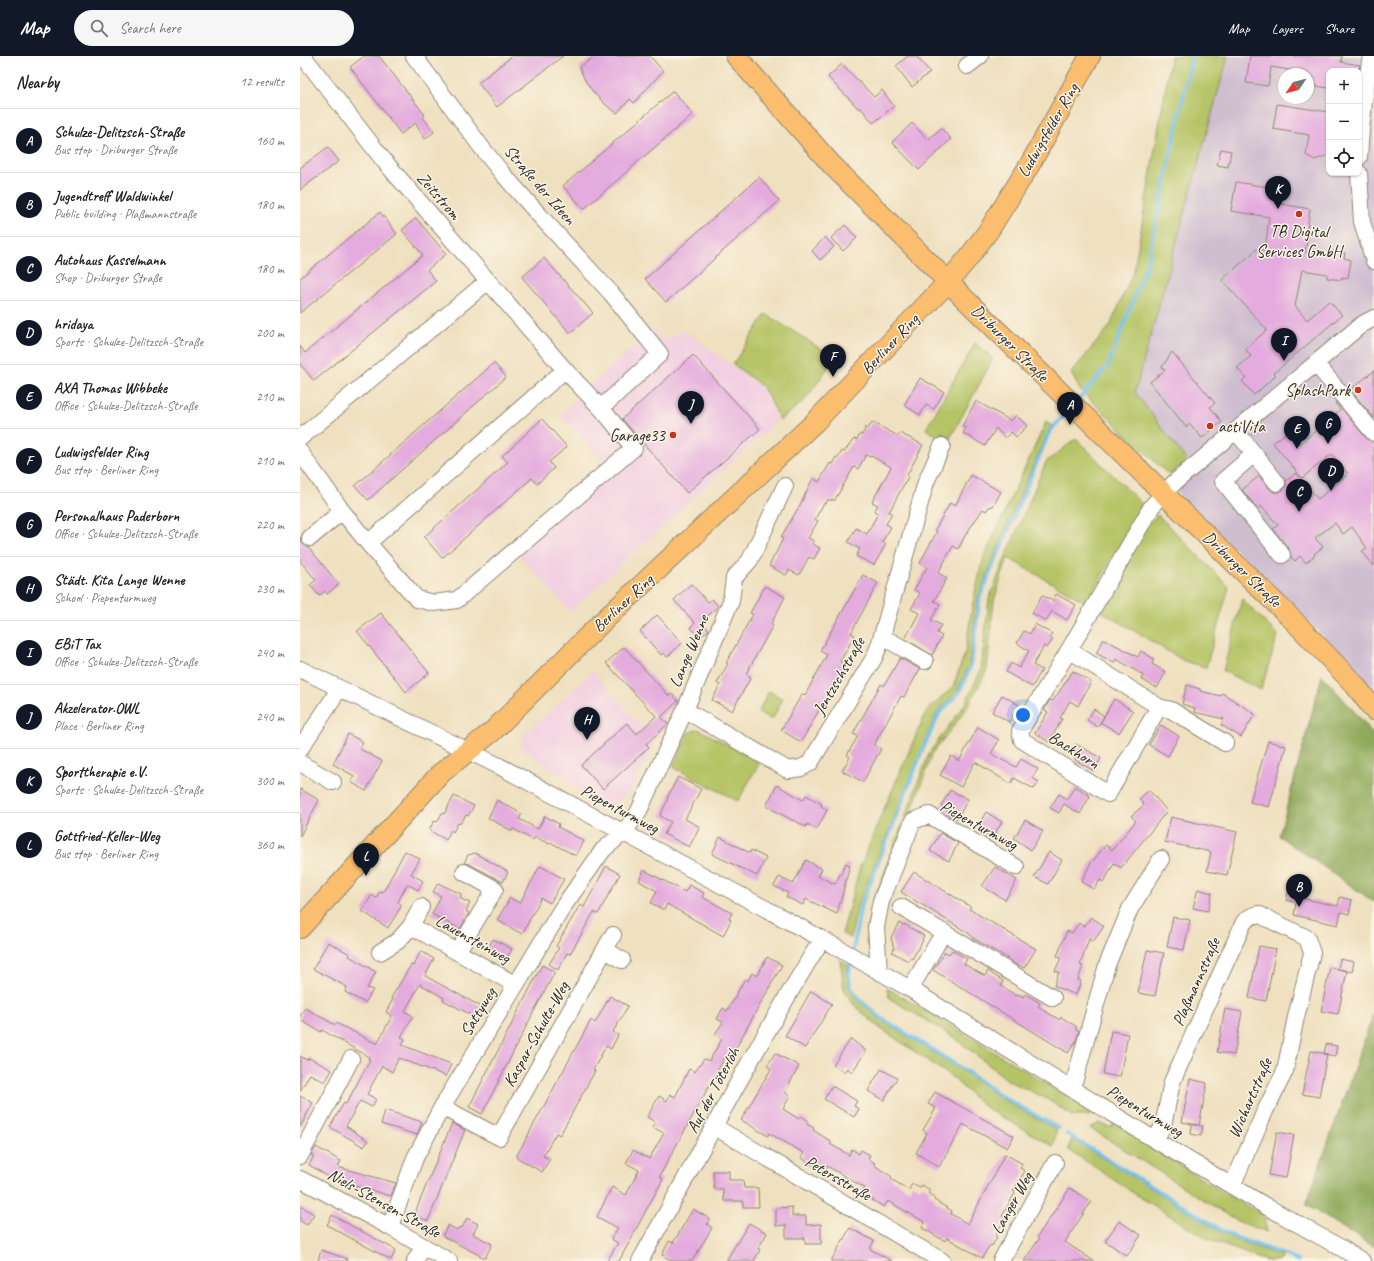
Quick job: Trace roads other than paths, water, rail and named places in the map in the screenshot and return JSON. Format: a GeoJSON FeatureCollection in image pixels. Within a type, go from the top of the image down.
{"type":"FeatureCollection","features":[{"type":"Feature","properties":{"kind":"main road","name":"Driburger Straße"},"geometry":{"type":"LineString","coordinates":[[736,56],[831,164],[948,282],[1309,636],[1355,685],[1374,710]]}},
{"type":"Feature","properties":{"kind":"main road","name":"Ludwigsfelder Ring"},"geometry":{"type":"LineString","coordinates":[[948,282],[989,230],[1029,166],[1084,58]]}},
{"type":"Feature","properties":{"kind":"main road","name":"Berliner Ring"},"geometry":{"type":"LineString","coordinates":[[300,928],[441,773],[494,730],[598,626],[815,422],[898,337],[948,282]]}},
{"type":"Feature","properties":{"kind":"street","name":"Zeitstrom"},"geometry":{"type":"LineString","coordinates":[[302,56],[385,162],[553,356],[601,408],[634,448],[457,600],[434,603],[418,598],[368,543]]}},
{"type":"Feature","properties":{"kind":"street","name":"Straße der Ideen"},"geometry":{"type":"LineString","coordinates":[[414,56],[502,173],[610,293],[660,354],[601,408]]}},
{"type":"Feature","properties":{"kind":"street"},"geometry":{"type":"LineString","coordinates":[[1360,140],[1366,83],[1371,56]]}},
{"type":"Feature","properties":{"kind":"street"},"geometry":{"type":"LineString","coordinates":[[1359,176],[1362,222],[1374,261]]}},
{"type":"Feature","properties":{"kind":"street"},"geometry":{"type":"LineString","coordinates":[[300,438],[488,281]]}},
{"type":"Feature","properties":{"kind":"street","name":"Backhorn"},"geometry":{"type":"LineString","coordinates":[[1159,707],[1108,794],[1022,740],[1020,731],[1069,650],[1152,506],[1164,493],[1361,325],[1374,318]]}},
{"type":"Feature","properties":{"kind":"street"},"geometry":{"type":"LineString","coordinates":[[1316,364],[1374,433]]}},
{"type":"Feature","properties":{"kind":"street"},"geometry":{"type":"LineString","coordinates":[[300,452],[368,543],[558,376]]}},
{"type":"Feature","properties":{"kind":"street"},"geometry":{"type":"LineString","coordinates":[[1236,431],[1277,483]]}},
{"type":"Feature","properties":{"kind":"street","name":"Jentzschstraße"},"geometry":{"type":"LineString","coordinates":[[685,710],[788,770],[802,768],[810,763],[874,658],[881,639],[926,482],[942,446]]}},
{"type":"Feature","properties":{"kind":"street"},"geometry":{"type":"LineString","coordinates":[[1254,454],[1223,481],[1282,555]]}},
{"type":"Feature","properties":{"kind":"street","name":"Lange Wenne"},"geometry":{"type":"LineString","coordinates":[[624,832],[638,813],[685,710],[731,601],[734,578],[750,560],[785,486]]}},
{"type":"Feature","properties":{"kind":"street"},"geometry":{"type":"LineString","coordinates":[[310,538],[342,510]]}},
{"type":"Feature","properties":{"kind":"street"},"geometry":{"type":"LineString","coordinates":[[881,639],[890,641],[916,655]]}},
{"type":"Feature","properties":{"kind":"street"},"geometry":{"type":"LineString","coordinates":[[1069,650],[1159,707],[1170,710],[1225,743]]}},
{"type":"Feature","properties":{"kind":"street","name":"Piepenturmweg"},"geometry":{"type":"LineString","coordinates":[[300,669],[468,750],[822,938],[910,989],[1155,1140],[1362,1261]]}},
{"type":"Feature","properties":{"kind":"street"},"geometry":{"type":"LineString","coordinates":[[300,750],[333,699],[338,688]]}},
{"type":"Feature","properties":{"kind":"street"},"geometry":{"type":"LineString","coordinates":[[300,763],[333,782]]}},
{"type":"Feature","properties":{"kind":"street","name":"Piepenturmweg"},"geometry":{"type":"LineString","coordinates":[[875,969],[876,927],[881,902],[913,821],[929,815],[1016,867]]}},
{"type":"Feature","properties":{"kind":"street","name":"Sattyweg"},"geometry":{"type":"LineString","coordinates":[[390,1227],[415,1158],[442,1107],[563,907],[603,850],[624,832]]}},
{"type":"Feature","properties":{"kind":"street"},"geometry":{"type":"LineString","coordinates":[[1070,1087],[1075,1079],[1107,965],[1130,909],[1161,859]]}},
{"type":"Feature","properties":{"kind":"street"},"geometry":{"type":"LineString","coordinates":[[457,952],[495,889],[464,872]]}},
{"type":"Feature","properties":{"kind":"street","name":"Lauensteinweg"},"geometry":{"type":"LineString","coordinates":[[380,952],[398,941],[411,926],[422,907]]}},
{"type":"Feature","properties":{"kind":"street"},"geometry":{"type":"LineString","coordinates":[[901,907],[1053,998]]}},
{"type":"Feature","properties":{"kind":"street","name":"Plaßmannstraße"},"geometry":{"type":"LineString","coordinates":[[1155,1140],[1163,1126],[1172,1082],[1244,922],[1250,917],[1258,914],[1308,938],[1312,953]]}},
{"type":"Feature","properties":{"kind":"street","name":"Lauensteinweg"},"geometry":{"type":"LineString","coordinates":[[411,926],[516,985]]}},
{"type":"Feature","properties":{"kind":"street"},"geometry":{"type":"LineString","coordinates":[[910,989],[944,932]]}},
{"type":"Feature","properties":{"kind":"street","name":"Kaspar-Schulte-Weg"},"geometry":{"type":"LineString","coordinates":[[442,1107],[496,1143],[613,936]]}},
{"type":"Feature","properties":{"kind":"street","name":"Auf der Töterlöh"},"geometry":{"type":"LineString","coordinates":[[640,1261],[761,1042],[822,938]]}},
{"type":"Feature","properties":{"kind":"street"},"geometry":{"type":"LineString","coordinates":[[605,950],[622,960]]}},
{"type":"Feature","properties":{"kind":"street","name":"Wichartstraße"},"geometry":{"type":"LineString","coordinates":[[1232,1186],[1265,1111],[1285,1071],[1296,1017],[1312,953]]}},
{"type":"Feature","properties":{"kind":"street"},"geometry":{"type":"LineString","coordinates":[[300,1156],[352,1059]]}},
{"type":"Feature","properties":{"kind":"street","name":"Petersstraße"},"geometry":{"type":"LineString","coordinates":[[715,1127],[942,1261]]}},
{"type":"Feature","properties":{"kind":"street","name":"Langer Weg"},"geometry":{"type":"LineString","coordinates":[[1001,1261],[1055,1163]]}},
{"type":"Feature","properties":{"kind":"street","name":"Niels-Stensen-Straße"},"geometry":{"type":"LineString","coordinates":[[300,1179],[390,1227],[419,1254],[448,1261]]}},
{"type":"Feature","properties":{"kind":"waterway"},"geometry":{"type":"LineString","coordinates":[[1077,401],[1108,366],[1147,264],[1192,56]]}},
{"type":"Feature","properties":{"kind":"waterway"},"geometry":{"type":"LineString","coordinates":[[853,951],[860,909],[923,749],[939,714],[959,693],[971,666],[980,597],[1050,431],[1069,410]]}},
{"type":"Feature","properties":{"kind":"waterway"},"geometry":{"type":"LineString","coordinates":[[851,960],[849,975],[851,987],[860,1000],[883,1019],[963,1069],[1000,1095],[1058,1128]]}},
{"type":"Feature","properties":{"kind":"waterway"},"geometry":{"type":"LineString","coordinates":[[1067,1134],[1230,1235],[1298,1261]]}},
{"type":"Feature","properties":{"kind":"place","name":"Sporttherapie e.V."},"geometry":{"type":"Point","coordinates":[1278,209]}},
{"type":"Feature","properties":{"kind":"place","name":"TB Digital Services GmbH"},"geometry":{"type":"Point","coordinates":[1299,214]}},
{"type":"Feature","properties":{"kind":"place","name":"EBiT Tax"},"geometry":{"type":"Point","coordinates":[1284,361]}},
{"type":"Feature","properties":{"kind":"place","name":"Ludwigsfelder Ring"},"geometry":{"type":"Point","coordinates":[833,377]}},
{"type":"Feature","properties":{"kind":"place","name":"SplashPark"},"geometry":{"type":"Point","coordinates":[1358,390]}},
{"type":"Feature","properties":{"kind":"place","name":"Akzelerator.OWL"},"geometry":{"type":"Point","coordinates":[691,424]}},
{"type":"Feature","properties":{"kind":"place","name":"Schulze-Delitzsch-Straße"},"geometry":{"type":"Point","coordinates":[1070,425]}},
{"type":"Feature","properties":{"kind":"place","name":"actiVita"},"geometry":{"type":"Point","coordinates":[1210,426]}},
{"type":"Feature","properties":{"kind":"place","name":"Garage33"},"geometry":{"type":"Point","coordinates":[673,435]}},
{"type":"Feature","properties":{"kind":"place","name":"Personalhaus Paderborn"},"geometry":{"type":"Point","coordinates":[1328,444]}},
{"type":"Feature","properties":{"kind":"place","name":"AXA Thomas Wibbeke"},"geometry":{"type":"Point","coordinates":[1297,449]}},
{"type":"Feature","properties":{"kind":"place","name":"hridaya"},"geometry":{"type":"Point","coordinates":[1331,491]}},
{"type":"Feature","properties":{"kind":"place","name":"Autohaus Kasselmann"},"geometry":{"type":"Point","coordinates":[1299,512]}},
{"type":"Feature","properties":{"kind":"place","name":"Städt. Kita Lange Wenne"},"geometry":{"type":"Point","coordinates":[587,740]}},
{"type":"Feature","properties":{"kind":"place","name":"Gottfried-Keller-Weg"},"geometry":{"type":"Point","coordinates":[366,876]}},
{"type":"Feature","properties":{"kind":"place","name":"Jugendtreff Waldwinkel"},"geometry":{"type":"Point","coordinates":[1299,907]}}]}
